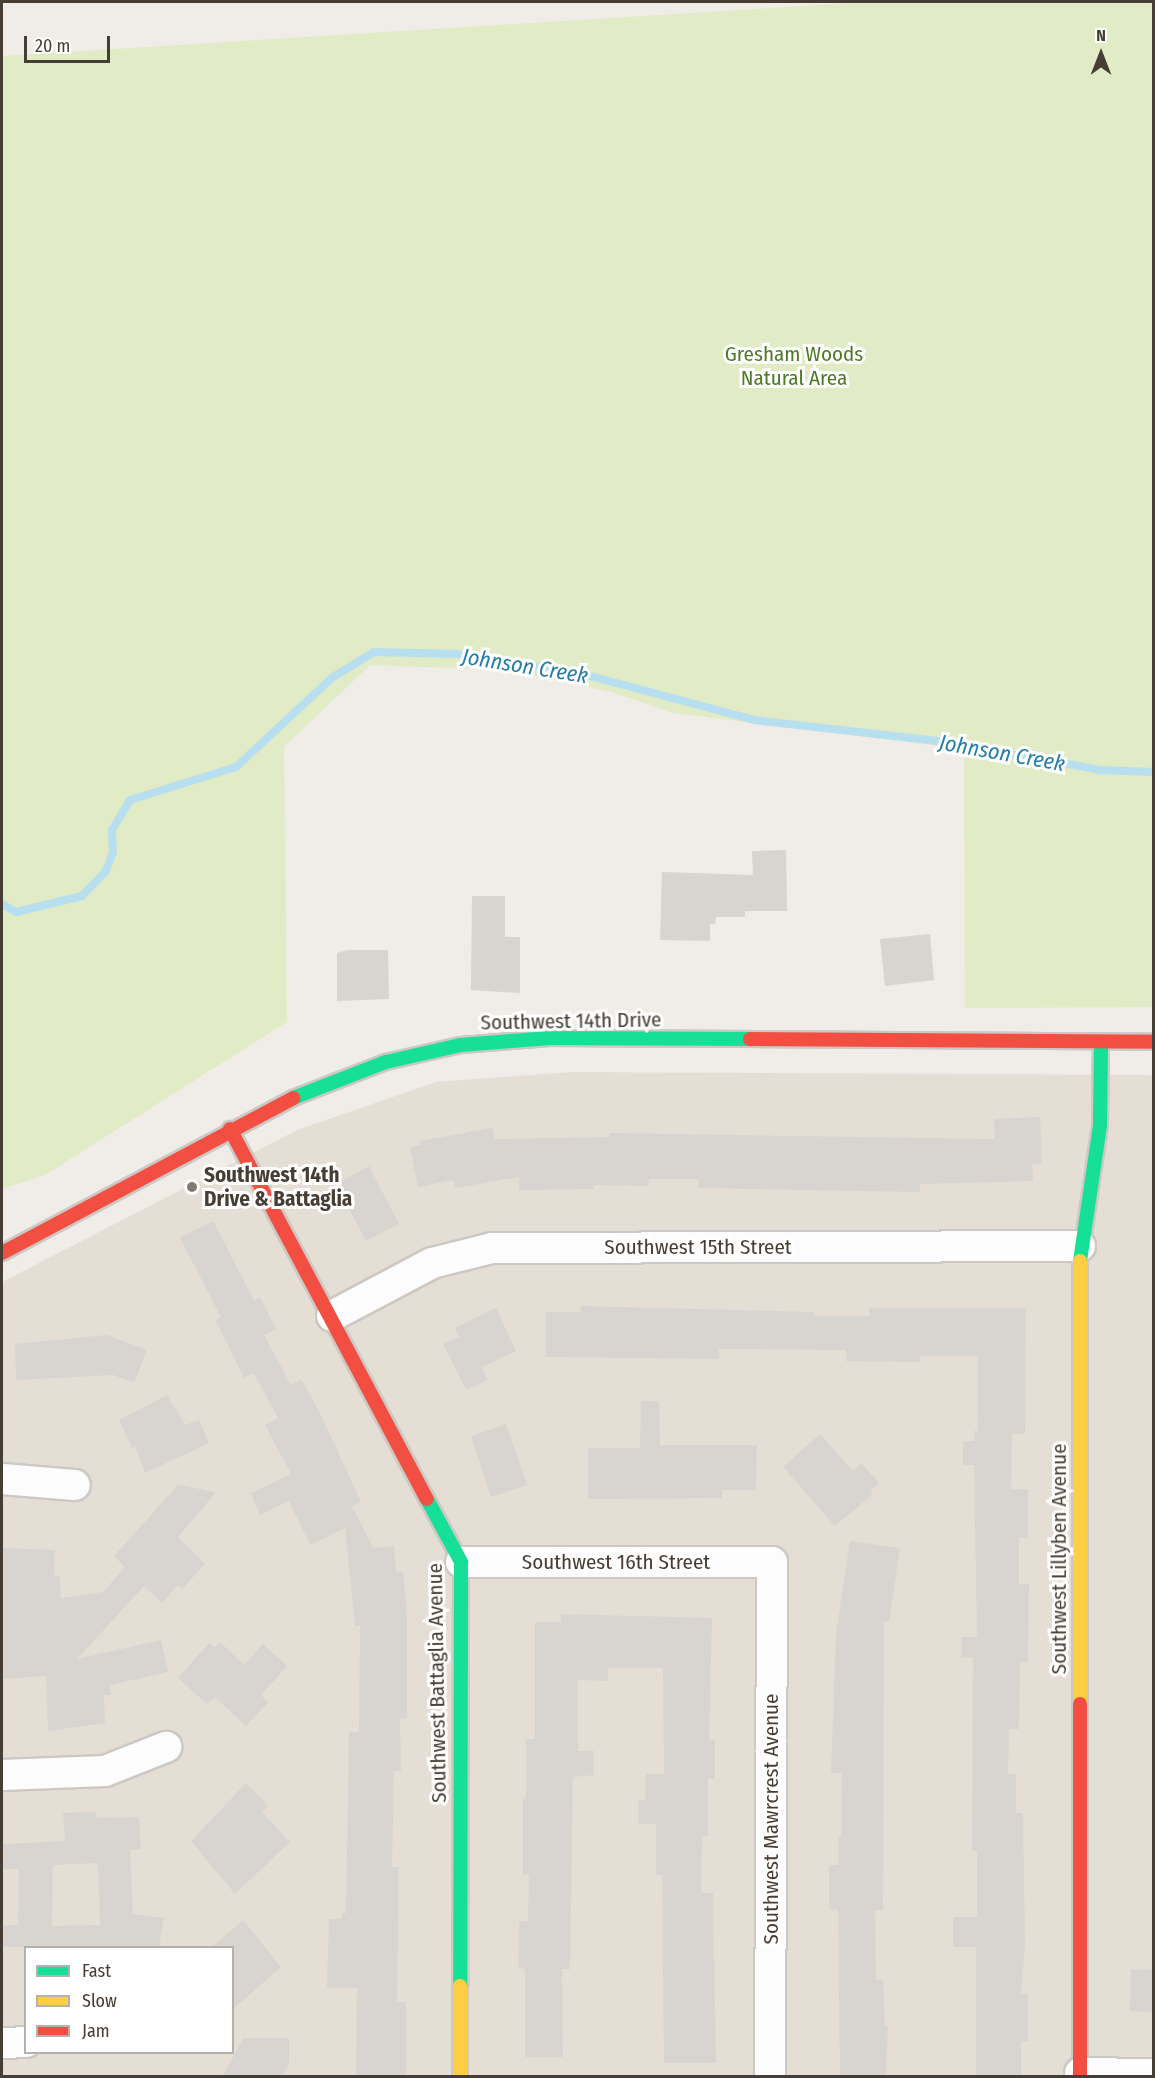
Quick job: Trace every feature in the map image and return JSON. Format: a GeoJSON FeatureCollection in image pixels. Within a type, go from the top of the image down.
{"type":"FeatureCollection","features":[{"type":"Feature","properties":{"kind":"street","name":"Southwest 14th Drive"},"geometry":{"type":"LineString","coordinates":[[2,1252],[230,1130],[340,1077],[461,1045],[550,1038],[1154,1042]]}},
{"type":"Feature","properties":{"kind":"street","name":"Southwest Lillyben Avenue"},"geometry":{"type":"LineString","coordinates":[[1080,2075],[1080,1246],[1100,1125],[1101,1042]]}},
{"type":"Feature","properties":{"kind":"street","name":"Southwest Battaglia Avenue"},"geometry":{"type":"LineString","coordinates":[[230,1130],[332,1316],[461,1562],[460,2076]]}},
{"type":"Feature","properties":{"kind":"street","name":"Southwest 15th Street"},"geometry":{"type":"LineString","coordinates":[[332,1316],[432,1263],[492,1248],[1080,1246]]}},
{"type":"Feature","properties":{"kind":"street"},"geometry":{"type":"LineString","coordinates":[[2,1479],[75,1485]]}},
{"type":"Feature","properties":{"kind":"street","name":"Southwest 16th Street"},"geometry":{"type":"LineString","coordinates":[[461,1562],[772,1562]]}},
{"type":"Feature","properties":{"kind":"street","name":"Southwest Mawrcrest Avenue"},"geometry":{"type":"LineString","coordinates":[[770,2076],[772,1562]]}},
{"type":"Feature","properties":{"kind":"street"},"geometry":{"type":"LineString","coordinates":[[2,1775],[105,1771],[166,1747]]}},
{"type":"Feature","properties":{"kind":"street"},"geometry":{"type":"LineString","coordinates":[[2,2043],[24,2042]]}},
{"type":"Feature","properties":{"kind":"street"},"geometry":{"type":"LineString","coordinates":[[1080,2075],[1154,2074]]}},
{"type":"Feature","properties":{"kind":"shaded area"},"geometry":{"type":"Polygon","coordinates":[[[572,1072],[1153,1075],[1153,2076],[2,2076],[2,1282],[297,1130],[436,1082],[572,1072]]]}},
{"type":"Feature","properties":{"kind":"green space","name":"Gresham Woods Natural Area"},"geometry":{"type":"Polygon","coordinates":[[[867,2],[1153,2],[1153,1007],[965,1008],[964,749],[673,713],[612,692],[507,670],[370,665],[284,747],[287,1022],[45,1175],[2,1189],[2,56],[867,2]]]}},
{"type":"Feature","properties":{"kind":"building"},"geometry":{"type":"Polygon","coordinates":[[[786,850],[787,911],[745,911],[745,917],[716,917],[715,924],[710,924],[710,941],[660,940],[662,872],[753,875],[752,851],[786,850]]]}},
{"type":"Feature","properties":{"kind":"building"},"geometry":{"type":"Polygon","coordinates":[[[472,896],[505,896],[505,937],[520,937],[520,993],[471,990],[472,896]]]}},
{"type":"Feature","properties":{"kind":"building"},"geometry":{"type":"Polygon","coordinates":[[[930,934],[934,980],[885,986],[880,939],[930,934]]]}},
{"type":"Feature","properties":{"kind":"building"},"geometry":{"type":"Polygon","coordinates":[[[348,950],[388,950],[389,999],[337,1001],[337,953],[348,950]]]}},
{"type":"Feature","properties":{"kind":"building"},"geometry":{"type":"Polygon","coordinates":[[[1040,1117],[1042,1163],[1032,1164],[1033,1181],[920,1184],[920,1192],[699,1188],[699,1179],[649,1179],[648,1186],[594,1185],[594,1189],[519,1190],[519,1177],[455,1188],[453,1180],[418,1187],[410,1147],[421,1145],[420,1141],[493,1128],[495,1139],[609,1137],[609,1133],[995,1139],[994,1119],[1040,1117]]]}},
{"type":"Feature","properties":{"kind":"building"},"geometry":{"type":"Polygon","coordinates":[[[369,1166],[399,1224],[366,1241],[336,1184],[369,1166]]]}},
{"type":"Feature","properties":{"kind":"building"},"geometry":{"type":"Polygon","coordinates":[[[213,1221],[254,1300],[260,1297],[276,1329],[264,1335],[291,1385],[301,1379],[320,1413],[361,1502],[352,1506],[373,1548],[394,1546],[396,1572],[403,1571],[407,1615],[407,1718],[400,1718],[401,1771],[394,1771],[392,1867],[399,1867],[397,2002],[406,2002],[406,2076],[356,2076],[357,1988],[327,1988],[329,1919],[342,1919],[342,1913],[346,1913],[349,1732],[359,1732],[360,1625],[355,1626],[345,1528],[310,1545],[289,1501],[260,1515],[251,1493],[291,1474],[265,1425],[278,1418],[254,1373],[244,1378],[216,1320],[221,1317],[180,1238],[213,1221]]]}},
{"type":"Feature","properties":{"kind":"building"},"geometry":{"type":"Polygon","coordinates":[[[581,1306],[815,1312],[815,1316],[869,1316],[869,1308],[1026,1308],[1025,1434],[1012,1434],[1011,1489],[1028,1489],[1028,1538],[1019,1538],[1019,1584],[1029,1584],[1028,1662],[1020,1662],[1019,1729],[1009,1729],[1008,1774],[1016,1774],[1016,1813],[1023,1813],[1025,1947],[1021,1994],[1028,1994],[1028,2041],[1021,2041],[1021,2076],[976,2076],[976,1947],[953,1947],[953,1917],[977,1917],[977,1851],[972,1851],[973,1658],[961,1658],[962,1637],[977,1637],[974,1465],[963,1465],[963,1441],[974,1441],[974,1431],[978,1431],[977,1356],[920,1356],[920,1362],[846,1361],[846,1350],[719,1349],[719,1359],[546,1357],[546,1312],[581,1312],[581,1306]]]}},
{"type":"Feature","properties":{"kind":"building"},"geometry":{"type":"Polygon","coordinates":[[[496,1308],[516,1351],[482,1367],[488,1380],[466,1390],[443,1344],[459,1337],[455,1328],[496,1308]]]}},
{"type":"Feature","properties":{"kind":"building"},"geometry":{"type":"Polygon","coordinates":[[[107,1335],[147,1350],[134,1383],[113,1375],[16,1380],[15,1344],[107,1335]]]}},
{"type":"Feature","properties":{"kind":"building"},"geometry":{"type":"Polygon","coordinates":[[[167,1395],[185,1425],[199,1420],[209,1443],[145,1473],[135,1446],[132,1448],[119,1420],[167,1395]]]}},
{"type":"Feature","properties":{"kind":"building"},"geometry":{"type":"Polygon","coordinates":[[[641,1401],[659,1401],[660,1445],[757,1445],[756,1490],[722,1490],[722,1498],[588,1499],[588,1448],[640,1448],[641,1401]]]}},
{"type":"Feature","properties":{"kind":"building"},"geometry":{"type":"Polygon","coordinates":[[[506,1424],[527,1485],[491,1497],[471,1436],[506,1424]]]}},
{"type":"Feature","properties":{"kind":"building"},"geometry":{"type":"Polygon","coordinates":[[[820,1434],[853,1471],[861,1463],[879,1483],[870,1491],[873,1494],[835,1526],[783,1467],[820,1434]]]}},
{"type":"Feature","properties":{"kind":"building"},"geometry":{"type":"Polygon","coordinates":[[[178,1485],[216,1492],[178,1537],[205,1564],[182,1589],[178,1585],[162,1603],[144,1586],[77,1659],[161,1640],[168,1672],[110,1685],[111,1695],[104,1695],[105,1723],[48,1731],[46,1676],[2,1679],[2,1548],[55,1550],[54,1576],[60,1576],[61,1598],[103,1592],[125,1567],[114,1556],[178,1485]]]}},
{"type":"Feature","properties":{"kind":"building"},"geometry":{"type":"Polygon","coordinates":[[[850,1541],[900,1548],[889,1622],[884,1621],[883,1910],[875,1910],[876,1980],[883,1980],[885,2027],[888,2026],[886,2076],[840,2076],[838,1910],[829,1909],[829,1865],[838,1865],[838,1837],[841,1837],[842,1773],[831,1773],[836,1633],[850,1541]]]}},
{"type":"Feature","properties":{"kind":"building"},"geometry":{"type":"Polygon","coordinates":[[[561,1614],[712,1618],[709,1740],[715,1740],[715,1779],[708,1779],[708,1836],[702,1836],[701,1893],[713,1893],[716,2063],[664,2063],[662,1875],[656,1875],[656,1824],[638,1824],[638,1800],[645,1800],[646,1774],[664,1774],[663,1668],[608,1668],[608,1681],[578,1680],[578,1751],[594,1751],[594,1775],[573,1777],[570,1969],[562,1969],[563,2057],[525,2057],[525,1969],[518,1968],[519,1921],[528,1921],[529,1875],[523,1875],[523,1799],[526,1799],[526,1739],[535,1739],[535,1622],[561,1622],[561,1614]]]}},
{"type":"Feature","properties":{"kind":"building"},"geometry":{"type":"Polygon","coordinates":[[[220,1642],[244,1665],[263,1644],[287,1666],[261,1695],[268,1703],[246,1726],[215,1697],[207,1704],[178,1678],[209,1643],[214,1648],[220,1642]]]}},
{"type":"Feature","properties":{"kind":"building"},"geometry":{"type":"Polygon","coordinates":[[[246,1783],[268,1806],[262,1812],[290,1842],[235,1894],[191,1841],[246,1783]]]}},
{"type":"Feature","properties":{"kind":"building"},"geometry":{"type":"Polygon","coordinates":[[[96,1812],[97,1818],[139,1817],[141,1849],[130,1850],[133,1914],[164,1918],[159,1946],[2,1947],[2,1925],[18,1925],[19,1869],[2,1869],[2,1844],[65,1841],[63,1813],[96,1812]],[[98,1863],[53,1865],[52,1926],[100,1925],[98,1863]]]}},
{"type":"Feature","properties":{"kind":"building"},"geometry":{"type":"Polygon","coordinates":[[[243,1920],[281,1967],[234,2008],[234,1946],[213,1946],[243,1920]]]}},
{"type":"Feature","properties":{"kind":"building"},"geometry":{"type":"Polygon","coordinates":[[[1131,1969],[1154,1970],[1154,2012],[1130,2011],[1131,1969]]]}},
{"type":"Feature","properties":{"kind":"building"},"geometry":{"type":"Polygon","coordinates":[[[243,2038],[289,2038],[289,2063],[282,2076],[223,2076],[243,2038]]]}},
{"type":"Feature","properties":{"kind":"waterway","name":"Johnson Creek"},"geometry":{"type":"LineString","coordinates":[[2,904],[16,912],[82,896],[106,871],[113,852],[112,830],[130,800],[236,767],[333,677],[374,652],[457,654],[579,673],[754,720],[938,741],[1100,770],[1154,772]]}},
{"type":"Feature","properties":{"kind":"traffic: fast"},"geometry":{"type":"LineString","coordinates":[[293,1098],[386,1062],[461,1045],[550,1038],[750,1039]]}},
{"type":"Feature","properties":{"kind":"traffic: fast"},"geometry":{"type":"LineString","coordinates":[[1080,1261],[1100,1125],[1101,1042]]}},
{"type":"Feature","properties":{"kind":"traffic: fast"},"geometry":{"type":"LineString","coordinates":[[427,1499],[461,1562],[460,1986]]}},
{"type":"Feature","properties":{"kind":"traffic: slow"},"geometry":{"type":"LineString","coordinates":[[1080,1261],[1080,1704]]}},
{"type":"Feature","properties":{"kind":"traffic: slow"},"geometry":{"type":"LineString","coordinates":[[460,1986],[460,2076]]}},
{"type":"Feature","properties":{"kind":"traffic: jam"},"geometry":{"type":"LineString","coordinates":[[750,1039],[1154,1042]]}},
{"type":"Feature","properties":{"kind":"traffic: jam"},"geometry":{"type":"LineString","coordinates":[[2,1253],[293,1098]]}},
{"type":"Feature","properties":{"kind":"traffic: jam"},"geometry":{"type":"LineString","coordinates":[[230,1129],[427,1499]]}},
{"type":"Feature","properties":{"kind":"traffic: jam"},"geometry":{"type":"LineString","coordinates":[[1080,1704],[1080,2076]]}},
{"type":"Feature","properties":{"kind":"place","name":"Southwest 14th Drive & Battaglia"},"geometry":{"type":"Point","coordinates":[192,1187]}}]}
